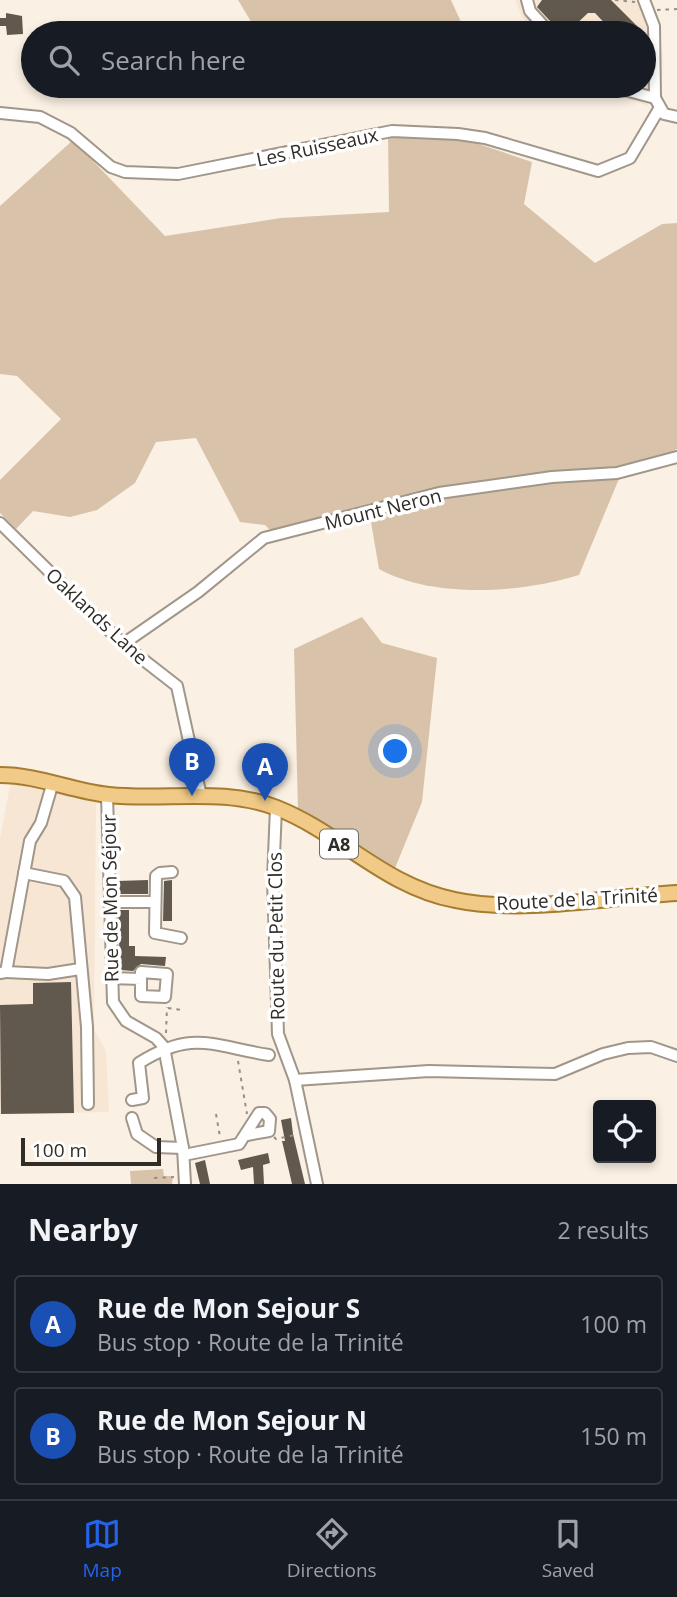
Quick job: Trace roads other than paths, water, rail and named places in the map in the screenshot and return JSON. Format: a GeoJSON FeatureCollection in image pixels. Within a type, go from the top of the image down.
{"type":"FeatureCollection","features":[{"type":"Feature","properties":{"kind":"main road","name":"Route de la Trinité"},"geometry":{"type":"LineString","coordinates":[[0,775],[53,782],[107,795],[201,796],[251,801],[276,808],[313,827],[388,876],[456,901],[520,904],[677,893]]}},
{"type":"Feature","properties":{"kind":"street"},"geometry":{"type":"LineString","coordinates":[[527,0],[530,10],[540,21]]}},
{"type":"Feature","properties":{"kind":"street"},"geometry":{"type":"LineString","coordinates":[[654,98],[664,114],[677,117]]}},
{"type":"Feature","properties":{"kind":"street","name":"Les Ruisseaux"},"geometry":{"type":"LineString","coordinates":[[0,113],[40,117],[71,133],[111,167],[125,173],[178,174],[392,131],[485,138],[598,171],[630,158],[659,109]]}},
{"type":"Feature","properties":{"kind":"street","name":"Mount Neron"},"geometry":{"type":"LineString","coordinates":[[123,644],[198,592],[264,538],[439,493],[552,477],[617,473],[677,457]]}},
{"type":"Feature","properties":{"kind":"street","name":"Oaklands Lane"},"geometry":{"type":"LineString","coordinates":[[0,523],[123,644],[177,687],[201,796]]}},
{"type":"Feature","properties":{"kind":"street"},"geometry":{"type":"LineString","coordinates":[[53,782],[41,823],[30,841],[3,973],[48,974],[80,969]]}},
{"type":"Feature","properties":{"kind":"street","name":"Rue de Mon Séjour"},"geometry":{"type":"LineString","coordinates":[[107,795],[110,978],[113,1002],[126,1021],[156,1038],[164,1047]]}},
{"type":"Feature","properties":{"kind":"street","name":"Route du Petit Clos"},"geometry":{"type":"LineString","coordinates":[[276,808],[273,879],[278,1034],[295,1080],[309,1132],[317,1184]]}},
{"type":"Feature","properties":{"kind":"street"},"geometry":{"type":"LineString","coordinates":[[172,872],[156,876],[155,933],[181,938]]}},
{"type":"Feature","properties":{"kind":"street"},"geometry":{"type":"LineString","coordinates":[[24,873],[64,881],[75,897],[87,1027],[88,1104]]}},
{"type":"Feature","properties":{"kind":"street"},"geometry":{"type":"LineString","coordinates":[[108,902],[155,902]]}},
{"type":"Feature","properties":{"kind":"street"},"geometry":{"type":"LineString","coordinates":[[110,978],[141,979]]}},
{"type":"Feature","properties":{"kind":"street"},"geometry":{"type":"LineString","coordinates":[[132,1100],[143,1098],[139,1063],[164,1047],[193,1041],[269,1055]]}},
{"type":"Feature","properties":{"kind":"street"},"geometry":{"type":"LineString","coordinates":[[164,1047],[183,1152],[185,1180]]}},
{"type":"Feature","properties":{"kind":"street"},"geometry":{"type":"LineString","coordinates":[[295,1080],[429,1071],[555,1074],[603,1054],[628,1048],[651,1047],[677,1056]]}},
{"type":"Feature","properties":{"kind":"street"},"geometry":{"type":"LineString","coordinates":[[132,1118],[137,1134],[156,1147],[183,1152],[239,1144],[262,1112],[270,1119],[269,1131],[249,1131]]}},
{"type":"Feature","properties":{"kind":"place","name":"Rue de Mon Sejour N"},"geometry":{"type":"Point","coordinates":[192,796]}},
{"type":"Feature","properties":{"kind":"place","name":"Rue de Mon Sejour S"},"geometry":{"type":"Point","coordinates":[265,801]}}]}
